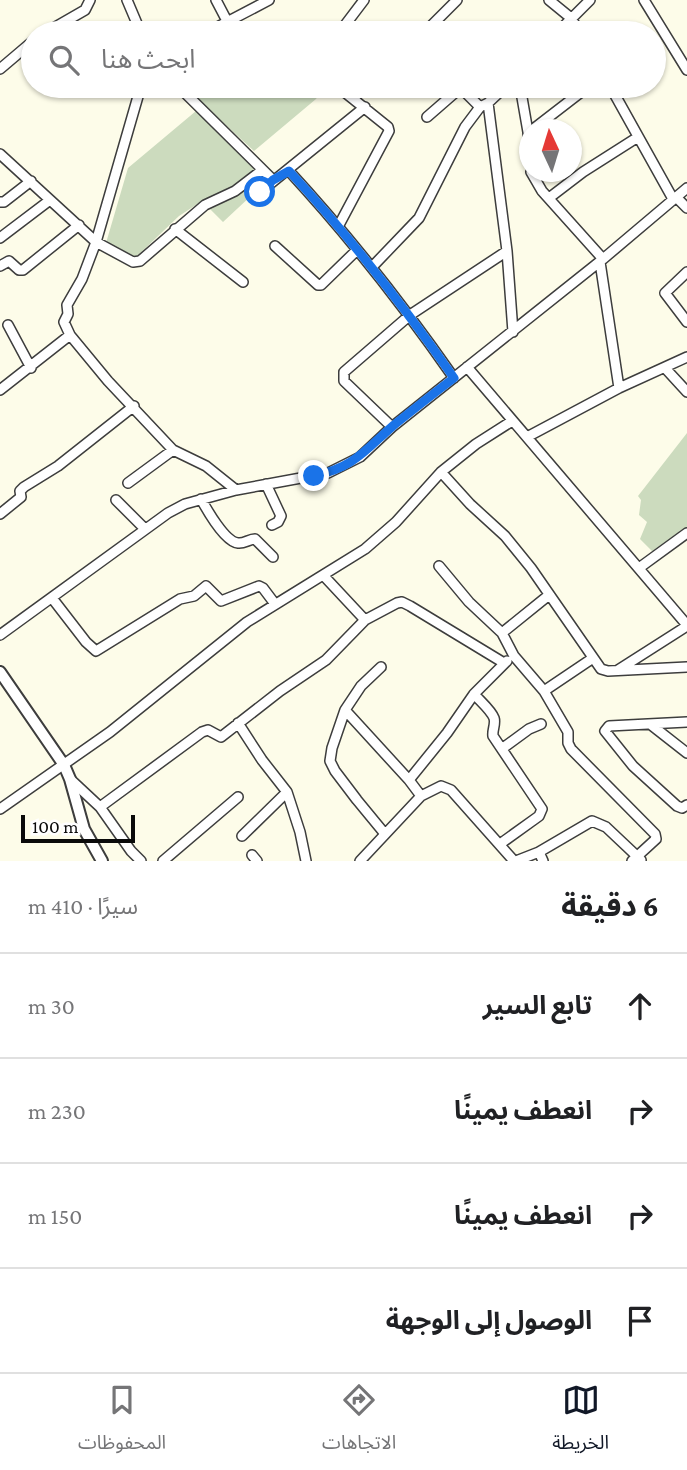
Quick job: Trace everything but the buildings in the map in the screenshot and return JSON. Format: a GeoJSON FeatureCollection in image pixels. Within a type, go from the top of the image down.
{"type":"FeatureCollection","features":[{"type":"Feature","properties":{"kind":"street"},"geometry":{"type":"LineString","coordinates":[[66,21],[85,10],[90,0]]}},
{"type":"Feature","properties":{"kind":"street"},"geometry":{"type":"LineString","coordinates":[[127,0],[136,21]]}},
{"type":"Feature","properties":{"kind":"street"},"geometry":{"type":"LineString","coordinates":[[216,0],[227,21],[269,0]]}},
{"type":"Feature","properties":{"kind":"street"},"geometry":{"type":"LineString","coordinates":[[348,21],[364,0]]}},
{"type":"Feature","properties":{"kind":"street"},"geometry":{"type":"LineString","coordinates":[[436,21],[457,0]]}},
{"type":"Feature","properties":{"kind":"street"},"geometry":{"type":"LineString","coordinates":[[548,0],[573,21]]}},
{"type":"Feature","properties":{"kind":"street"},"geometry":{"type":"LineString","coordinates":[[568,21],[590,0]]}},
{"type":"Feature","properties":{"kind":"street"},"geometry":{"type":"LineString","coordinates":[[644,0],[656,21]]}},
{"type":"Feature","properties":{"kind":"street"},"geometry":{"type":"LineString","coordinates":[[666,39],[687,70]]}},
{"type":"Feature","properties":{"kind":"street"},"geometry":{"type":"LineString","coordinates":[[0,68],[21,51]]}},
{"type":"Feature","properties":{"kind":"street"},"geometry":{"type":"LineString","coordinates":[[138,98],[96,242],[82,279],[67,305],[68,314],[64,321],[70,335],[108,381],[173,450],[206,466],[236,490]]}},
{"type":"Feature","properties":{"kind":"street"},"geometry":{"type":"LineString","coordinates":[[190,98],[273,180]]}},
{"type":"Feature","properties":{"kind":"street"},"geometry":{"type":"LineString","coordinates":[[339,225],[389,131],[388,127],[353,98]]}},
{"type":"Feature","properties":{"kind":"street"},"geometry":{"type":"LineString","coordinates":[[427,117],[449,98]]}},
{"type":"Feature","properties":{"kind":"street"},"geometry":{"type":"LineString","coordinates":[[474,98],[484,105],[507,251],[513,332]]}},
{"type":"Feature","properties":{"kind":"street"},"geometry":{"type":"LineString","coordinates":[[373,266],[419,218],[465,127],[492,98]]}},
{"type":"Feature","properties":{"kind":"street"},"geometry":{"type":"LineString","coordinates":[[523,98],[527,119]]}},
{"type":"Feature","properties":{"kind":"street"},"geometry":{"type":"LineString","coordinates":[[546,119],[573,98]]}},
{"type":"Feature","properties":{"kind":"street"},"geometry":{"type":"LineString","coordinates":[[617,98],[675,198],[687,208]]}},
{"type":"Feature","properties":{"kind":"street"},"geometry":{"type":"LineString","coordinates":[[260,192],[365,107]]}},
{"type":"Feature","properties":{"kind":"street"},"geometry":{"type":"LineString","coordinates":[[549,198],[583,172],[638,137]]}},
{"type":"Feature","properties":{"kind":"street"},"geometry":{"type":"LineString","coordinates":[[0,154],[96,242],[137,262],[205,205],[234,191],[261,171]]}},
{"type":"Feature","properties":{"kind":"street"},"geometry":{"type":"LineString","coordinates":[[289,171],[373,266],[454,378]]}},
{"type":"Feature","properties":{"kind":"street"},"geometry":{"type":"LineString","coordinates":[[0,202],[4,202],[31,181]]}},
{"type":"Feature","properties":{"kind":"street"},"geometry":{"type":"LineString","coordinates":[[536,182],[602,261],[619,388]]}},
{"type":"Feature","properties":{"kind":"street"},"geometry":{"type":"LineString","coordinates":[[0,635],[167,513],[201,499],[328,473],[347,465],[602,261],[687,188]]}},
{"type":"Feature","properties":{"kind":"street"},"geometry":{"type":"LineString","coordinates":[[0,238],[50,200]]}},
{"type":"Feature","properties":{"kind":"street"},"geometry":{"type":"LineString","coordinates":[[0,266],[9,261],[19,270],[23,270],[79,225]]}},
{"type":"Feature","properties":{"kind":"street"},"geometry":{"type":"LineString","coordinates":[[175,229],[243,282]]}},
{"type":"Feature","properties":{"kind":"street"},"geometry":{"type":"LineString","coordinates":[[275,246],[318,285],[358,250]]}},
{"type":"Feature","properties":{"kind":"street"},"geometry":{"type":"LineString","coordinates":[[392,427],[344,381],[344,372],[410,315],[507,251]]}},
{"type":"Feature","properties":{"kind":"street"},"geometry":{"type":"LineString","coordinates":[[687,272],[665,293],[687,322]]}},
{"type":"Feature","properties":{"kind":"street"},"geometry":{"type":"LineString","coordinates":[[8,325],[31,368]]}},
{"type":"Feature","properties":{"kind":"street"},"geometry":{"type":"LineString","coordinates":[[0,390],[70,335]]}},
{"type":"Feature","properties":{"kind":"street"},"geometry":{"type":"LineString","coordinates":[[527,437],[619,388],[687,357]]}},
{"type":"Feature","properties":{"kind":"street"},"geometry":{"type":"LineString","coordinates":[[467,367],[687,625],[618,671]]}},
{"type":"Feature","properties":{"kind":"street"},"geometry":{"type":"LineString","coordinates":[[665,368],[687,392]]}},
{"type":"Feature","properties":{"kind":"street"},"geometry":{"type":"LineString","coordinates":[[0,514],[21,497],[20,491],[28,484],[58,466],[134,406]]}},
{"type":"Feature","properties":{"kind":"street"},"geometry":{"type":"LineString","coordinates":[[0,809],[110,732],[212,648],[275,604],[381,537],[441,472],[476,444],[512,421]]}},
{"type":"Feature","properties":{"kind":"street"},"geometry":{"type":"LineString","coordinates":[[128,483],[173,450]]}},
{"type":"Feature","properties":{"kind":"street"},"geometry":{"type":"LineString","coordinates":[[441,472],[470,504],[505,536],[603,670],[687,667]]}},
{"type":"Feature","properties":{"kind":"street"},"geometry":{"type":"LineString","coordinates":[[266,485],[281,516],[278,522],[272,525]]}},
{"type":"Feature","properties":{"kind":"street"},"geometry":{"type":"LineString","coordinates":[[201,499],[215,523],[233,542],[241,544],[255,539],[273,557]]}},
{"type":"Feature","properties":{"kind":"street"},"geometry":{"type":"LineString","coordinates":[[116,500],[145,529]]}},
{"type":"Feature","properties":{"kind":"street"},"geometry":{"type":"LineString","coordinates":[[639,568],[687,533]]}},
{"type":"Feature","properties":{"kind":"street"},"geometry":{"type":"LineString","coordinates":[[360,861],[421,796],[437,787],[451,790],[515,861],[541,857],[592,821],[606,827],[637,860],[656,839],[655,834],[571,749],[568,732],[544,691],[514,656],[502,633],[469,602],[439,566]]}},
{"type":"Feature","properties":{"kind":"street"},"geometry":{"type":"LineString","coordinates":[[323,575],[365,620]]}},
{"type":"Feature","properties":{"kind":"street"},"geometry":{"type":"LineString","coordinates":[[52,598],[96,651],[180,599],[195,595],[204,587],[209,587],[221,601],[258,586],[263,587],[275,604]]}},
{"type":"Feature","properties":{"kind":"street"},"geometry":{"type":"LineString","coordinates":[[502,633],[549,595]]}},
{"type":"Feature","properties":{"kind":"street"},"geometry":{"type":"LineString","coordinates":[[100,807],[199,734],[208,730],[220,738],[280,691],[326,660],[365,620],[393,604],[402,602],[504,663]]}},
{"type":"Feature","properties":{"kind":"street"},"geometry":{"type":"LineString","coordinates":[[409,780],[474,694],[514,656]]}},
{"type":"Feature","properties":{"kind":"street"},"geometry":{"type":"LineString","coordinates":[[544,691],[593,658]]}},
{"type":"Feature","properties":{"kind":"street"},"geometry":{"type":"LineString","coordinates":[[381,667],[361,687],[345,710],[332,748],[331,765],[385,834]]}},
{"type":"Feature","properties":{"kind":"street"},"geometry":{"type":"LineString","coordinates":[[0,672],[64,765],[84,829],[102,861]]}},
{"type":"Feature","properties":{"kind":"street"},"geometry":{"type":"LineString","coordinates":[[474,694],[492,716],[495,722],[492,733],[539,802],[542,811],[500,844]]}},
{"type":"Feature","properties":{"kind":"street"},"geometry":{"type":"LineString","coordinates":[[345,710],[421,796]]}},
{"type":"Feature","properties":{"kind":"street"},"geometry":{"type":"LineString","coordinates":[[687,722],[609,726],[605,731],[633,766],[677,806],[682,808],[687,804]]}},
{"type":"Feature","properties":{"kind":"street"},"geometry":{"type":"LineString","coordinates":[[238,723],[287,792],[306,861]]}},
{"type":"Feature","properties":{"kind":"street"},"geometry":{"type":"LineString","coordinates":[[503,748],[541,724]]}},
{"type":"Feature","properties":{"kind":"street"},"geometry":{"type":"LineString","coordinates":[[649,724],[687,753]]}},
{"type":"Feature","properties":{"kind":"street"},"geometry":{"type":"LineString","coordinates":[[70,779],[100,807],[141,861]]}},
{"type":"Feature","properties":{"kind":"street"},"geometry":{"type":"LineString","coordinates":[[242,836],[287,792]]}},
{"type":"Feature","properties":{"kind":"street"},"geometry":{"type":"LineString","coordinates":[[163,861],[238,797]]}},
{"type":"Feature","properties":{"kind":"green space"},"geometry":{"type":"Polygon","coordinates":[[[196,98],[317,98],[316,99],[254,151],[196,98]]]}},
{"type":"Feature","properties":{"kind":"green space"},"geometry":{"type":"Polygon","coordinates":[[[196,111],[256,171],[228,193],[202,201],[179,216],[135,258],[106,243],[128,168],[196,111]]]}},
{"type":"Feature","properties":{"kind":"green space"},"geometry":{"type":"Polygon","coordinates":[[[261,176],[267,181],[223,222],[208,207],[261,176]]]}},
{"type":"Feature","properties":{"kind":"green space"},"geometry":{"type":"Polygon","coordinates":[[[687,433],[687,528],[654,553],[640,539],[647,522],[639,515],[641,500],[638,496],[687,433]]]}},
{"type":"Feature","properties":{"kind":"route"},"geometry":{"type":"LineString","coordinates":[[260,192],[289,171],[373,266],[454,378],[392,427],[360,457],[328,473],[314,476]]}}]}
